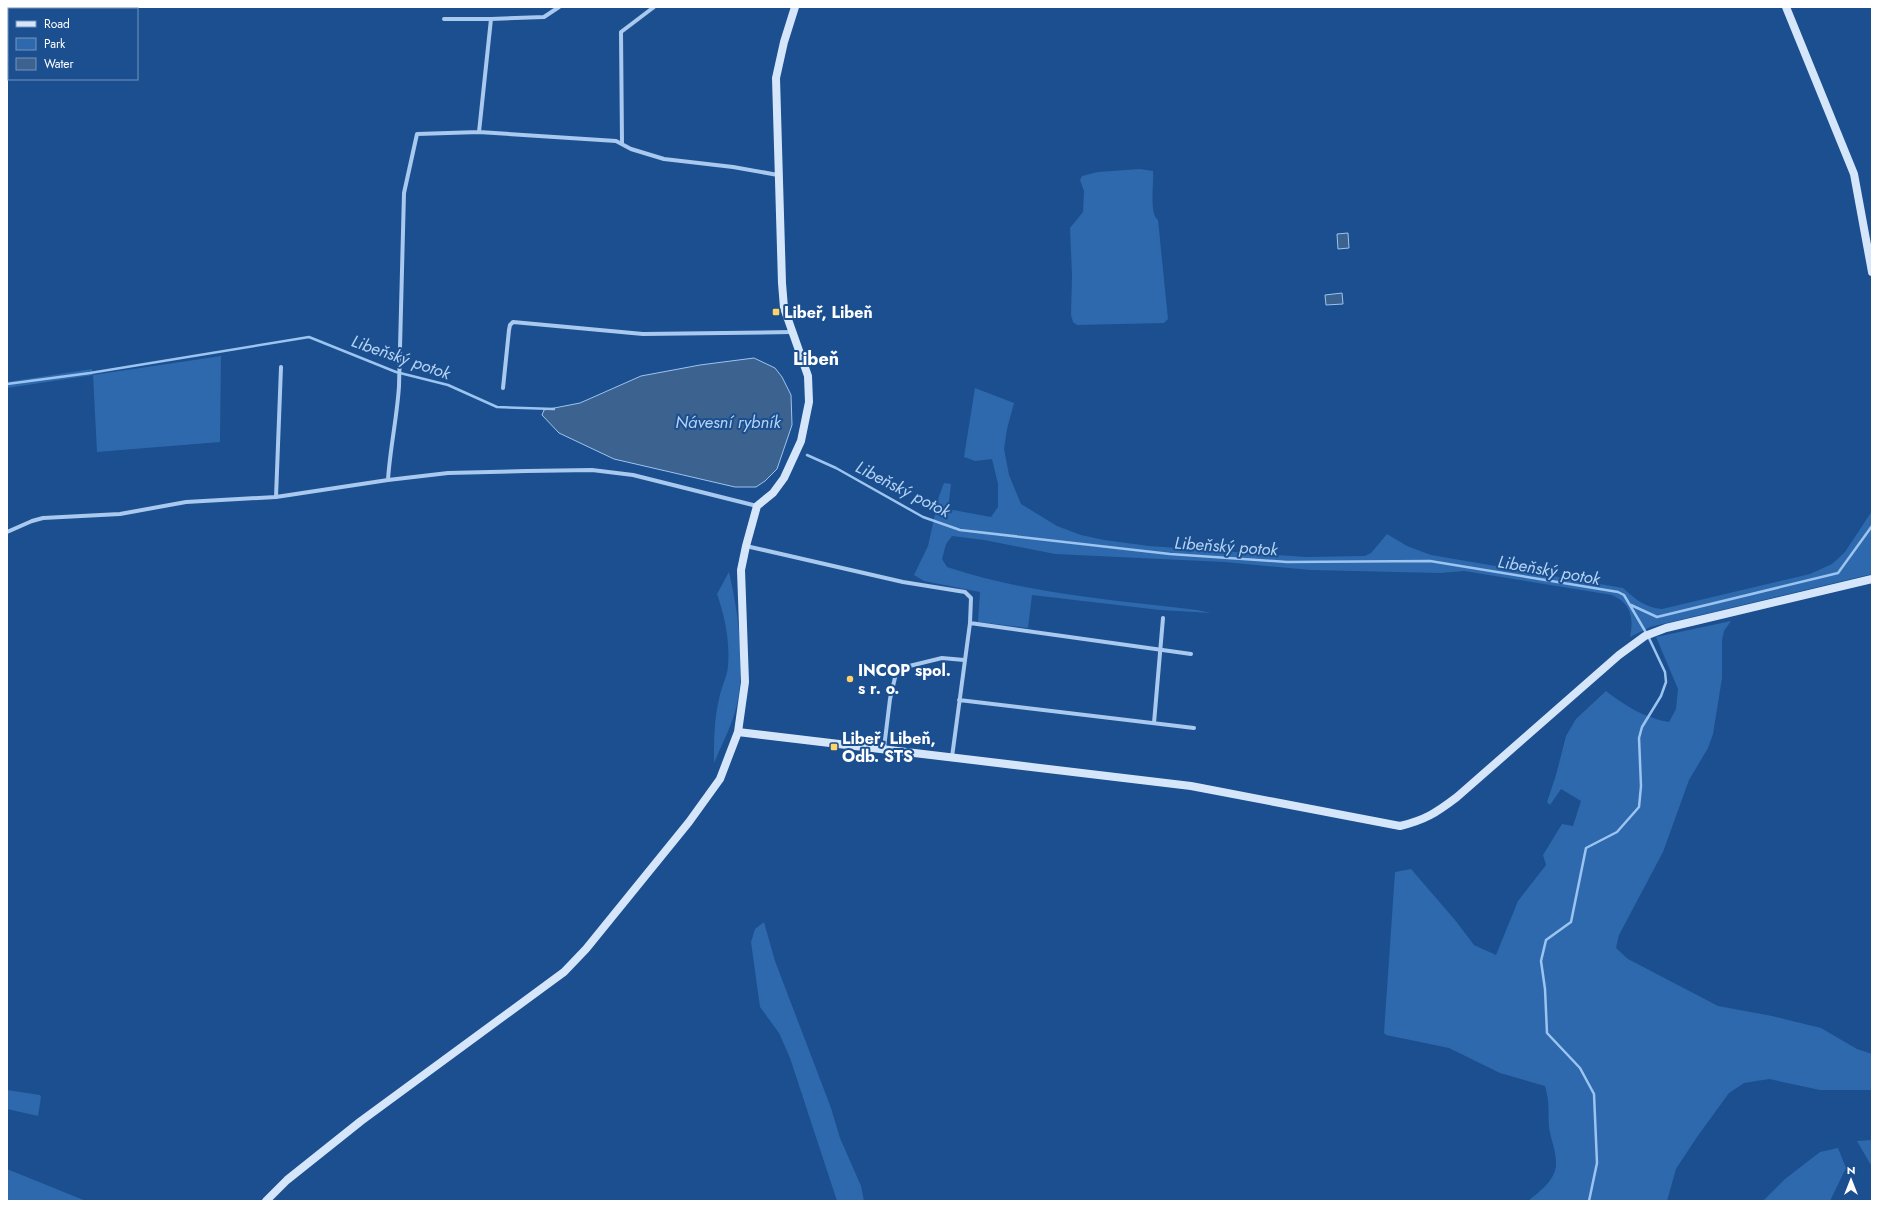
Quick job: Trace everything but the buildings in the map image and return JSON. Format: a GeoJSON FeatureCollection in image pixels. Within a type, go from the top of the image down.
{"type":"FeatureCollection","features":[{"type":"Feature","properties":{"kind":"street"},"geometry":{"type":"LineString","coordinates":[[444,19],[544,17],[559,7]]}},
{"type":"Feature","properties":{"kind":"street"},"geometry":{"type":"LineString","coordinates":[[622,144],[621,32],[654,7]]}},
{"type":"Feature","properties":{"kind":"street"},"geometry":{"type":"LineString","coordinates":[[266,1201],[287,1180],[361,1121],[564,972],[586,949],[689,822],[720,779],[738,732],[745,682],[741,570],[746,546],[757,506],[773,493],[784,478],[801,441],[810,402],[808,376],[784,308],[782,283],[776,78],[784,42],[795,7]]}},
{"type":"Feature","properties":{"kind":"street"},"geometry":{"type":"LineString","coordinates":[[1786,7],[1854,174],[1872,272]]}},
{"type":"Feature","properties":{"kind":"street"},"geometry":{"type":"LineString","coordinates":[[479,132],[491,19]]}},
{"type":"Feature","properties":{"kind":"street"},"geometry":{"type":"LineString","coordinates":[[388,480],[399,386],[404,193],[417,134],[479,132],[616,141],[631,149],[664,159],[733,166],[778,176]]}},
{"type":"Feature","properties":{"kind":"street"},"geometry":{"type":"LineString","coordinates":[[503,388],[509,330],[510,325],[513,322],[643,334],[792,332]]}},
{"type":"Feature","properties":{"kind":"street"},"geometry":{"type":"LineString","coordinates":[[276,497],[281,367]]}},
{"type":"Feature","properties":{"kind":"street"},"geometry":{"type":"LineString","coordinates":[[7,532],[32,521],[48,517],[120,514],[186,502],[276,497],[388,480],[448,473],[592,470],[633,475],[757,506]]}},
{"type":"Feature","properties":{"kind":"street"},"geometry":{"type":"LineString","coordinates":[[746,546],[858,570],[903,582],[965,592],[971,598],[970,624],[958,700],[952,757]]}},
{"type":"Feature","properties":{"kind":"street"},"geometry":{"type":"LineString","coordinates":[[738,732],[884,748],[1191,786],[1400,826],[1419,822],[1450,802],[1613,660],[1649,635],[1666,628],[1872,579]]}},
{"type":"Feature","properties":{"kind":"street"},"geometry":{"type":"LineString","coordinates":[[1154,723],[1163,618]]}},
{"type":"Feature","properties":{"kind":"street"},"geometry":{"type":"LineString","coordinates":[[970,624],[1191,654]]}},
{"type":"Feature","properties":{"kind":"street"},"geometry":{"type":"LineString","coordinates":[[884,748],[890,699],[897,670],[942,658],[964,660]]}},
{"type":"Feature","properties":{"kind":"street"},"geometry":{"type":"LineString","coordinates":[[958,700],[1194,728]]}},
{"type":"Feature","properties":{"kind":"green space"},"geometry":{"type":"Polygon","coordinates":[[[1140,169],[1153,171],[1153,205],[1155,217],[1158,220],[1168,319],[1164,323],[1077,325],[1073,322],[1071,315],[1072,275],[1070,228],[1083,212],[1084,191],[1080,180],[1082,176],[1098,172],[1140,169]]]}},
{"type":"Feature","properties":{"kind":"green space"},"geometry":{"type":"Polygon","coordinates":[[[221,356],[220,442],[97,452],[93,375],[221,356]]]}},
{"type":"Feature","properties":{"kind":"green space"},"geometry":{"type":"Polygon","coordinates":[[[92,369],[93,375],[7,388],[7,382],[92,369]]]}},
{"type":"Feature","properties":{"kind":"green space"},"geometry":{"type":"Polygon","coordinates":[[[975,388],[1014,403],[1007,429],[1004,449],[1009,475],[1021,504],[1057,526],[1081,535],[1104,540],[1149,546],[1306,557],[1365,556],[1371,553],[1387,534],[1407,546],[1431,555],[1623,588],[1641,602],[1651,607],[1662,609],[1810,574],[1832,564],[1845,552],[1872,511],[1872,574],[1650,627],[1630,637],[1632,624],[1630,612],[1623,602],[1612,595],[1464,571],[1440,573],[1311,570],[1224,562],[1055,554],[984,540],[952,536],[946,544],[942,559],[947,567],[1008,584],[1040,590],[1211,613],[1160,610],[1032,595],[1028,628],[978,622],[980,592],[924,581],[914,575],[928,546],[939,496],[944,483],[951,484],[948,509],[991,517],[998,507],[998,484],[992,459],[975,461],[964,457],[975,388]]]}},
{"type":"Feature","properties":{"kind":"green space"},"geometry":{"type":"Polygon","coordinates":[[[729,572],[740,642],[741,660],[739,696],[728,731],[714,763],[716,715],[727,670],[728,657],[726,629],[717,594],[729,572]]]}},
{"type":"Feature","properties":{"kind":"green space"},"geometry":{"type":"Polygon","coordinates":[[[1731,621],[1724,631],[1722,640],[1722,678],[1713,734],[1708,748],[1689,780],[1663,852],[1619,935],[1616,948],[1628,959],[1718,1006],[1772,1016],[1821,1028],[1857,1049],[1872,1054],[1872,1090],[1820,1090],[1769,1079],[1744,1083],[1729,1093],[1676,1169],[1667,1201],[1528,1201],[1547,1184],[1556,1168],[1556,1158],[1549,1126],[1547,1092],[1545,1086],[1500,1073],[1449,1048],[1386,1035],[1384,1033],[1395,872],[1411,869],[1455,920],[1474,945],[1496,955],[1518,901],[1546,865],[1543,855],[1562,824],[1573,826],[1581,801],[1561,789],[1550,805],[1547,802],[1566,736],[1576,719],[1606,691],[1620,702],[1636,711],[1652,718],[1669,722],[1676,709],[1678,689],[1656,637],[1731,621]]]}},
{"type":"Feature","properties":{"kind":"green space"},"geometry":{"type":"Polygon","coordinates":[[[764,922],[775,961],[831,1108],[840,1138],[861,1186],[864,1201],[837,1201],[790,1058],[779,1033],[760,1007],[751,942],[755,929],[764,922]]]}},
{"type":"Feature","properties":{"kind":"green space"},"geometry":{"type":"Polygon","coordinates":[[[7,1090],[40,1095],[38,1116],[7,1109],[7,1090]]]}},
{"type":"Feature","properties":{"kind":"green space"},"geometry":{"type":"Polygon","coordinates":[[[1872,1140],[1872,1167],[1857,1141],[1872,1140]]]}},
{"type":"Feature","properties":{"kind":"green space"},"geometry":{"type":"Polygon","coordinates":[[[1838,1148],[1846,1168],[1830,1201],[1763,1201],[1785,1179],[1820,1152],[1838,1148]]]}},
{"type":"Feature","properties":{"kind":"green space"},"geometry":{"type":"Polygon","coordinates":[[[7,1169],[86,1201],[7,1201],[7,1169]]]}},
{"type":"Feature","properties":{"kind":"water"},"geometry":{"type":"Polygon","coordinates":[[[1348,233],[1349,248],[1338,249],[1337,234],[1348,233]]]}},
{"type":"Feature","properties":{"kind":"water"},"geometry":{"type":"Polygon","coordinates":[[[1342,293],[1343,304],[1326,305],[1325,295],[1342,293]]]}},
{"type":"Feature","properties":{"kind":"water","name":"Návesní rybník"},"geometry":{"type":"Polygon","coordinates":[[[754,358],[775,368],[782,377],[791,395],[792,425],[777,469],[765,481],[756,487],[735,487],[614,459],[559,433],[542,415],[544,410],[580,403],[641,376],[700,365],[754,358]]]}},
{"type":"Feature","properties":{"kind":"waterway","name":"Libeňský potok"},"geometry":{"type":"LineString","coordinates":[[7,384],[90,373],[309,337],[396,372],[448,385],[497,407],[554,409]]}},
{"type":"Feature","properties":{"kind":"waterway","name":"Libeňský potok"},"geometry":{"type":"LineString","coordinates":[[807,455],[836,468],[923,517],[960,530],[1170,554],[1287,562],[1430,561],[1618,592],[1624,595],[1648,636],[1665,672],[1666,682],[1661,696],[1642,727],[1639,738],[1641,786],[1639,807],[1617,832],[1586,848],[1571,922],[1546,940],[1541,961],[1545,989],[1547,1033],[1580,1068],[1594,1094],[1597,1163],[1589,1201]]}},
{"type":"Feature","properties":{"kind":"waterway"},"geometry":{"type":"LineString","coordinates":[[1631,605],[1657,617],[1838,573],[1872,526]]}},
{"type":"Feature","properties":{"kind":"place","name":"Libeř, Libeň"},"geometry":{"type":"Point","coordinates":[776,312]}},
{"type":"Feature","properties":{"kind":"place","name":"INCOP spol. s r. o."},"geometry":{"type":"Point","coordinates":[850,679]}},
{"type":"Feature","properties":{"kind":"place","name":"Libeř, Libeň, Odb. STS"},"geometry":{"type":"Point","coordinates":[834,747]}},
{"type":"Feature","properties":{"kind":"district","name":"Libeň"},"geometry":{"type":"Point","coordinates":[816,359]}}]}
